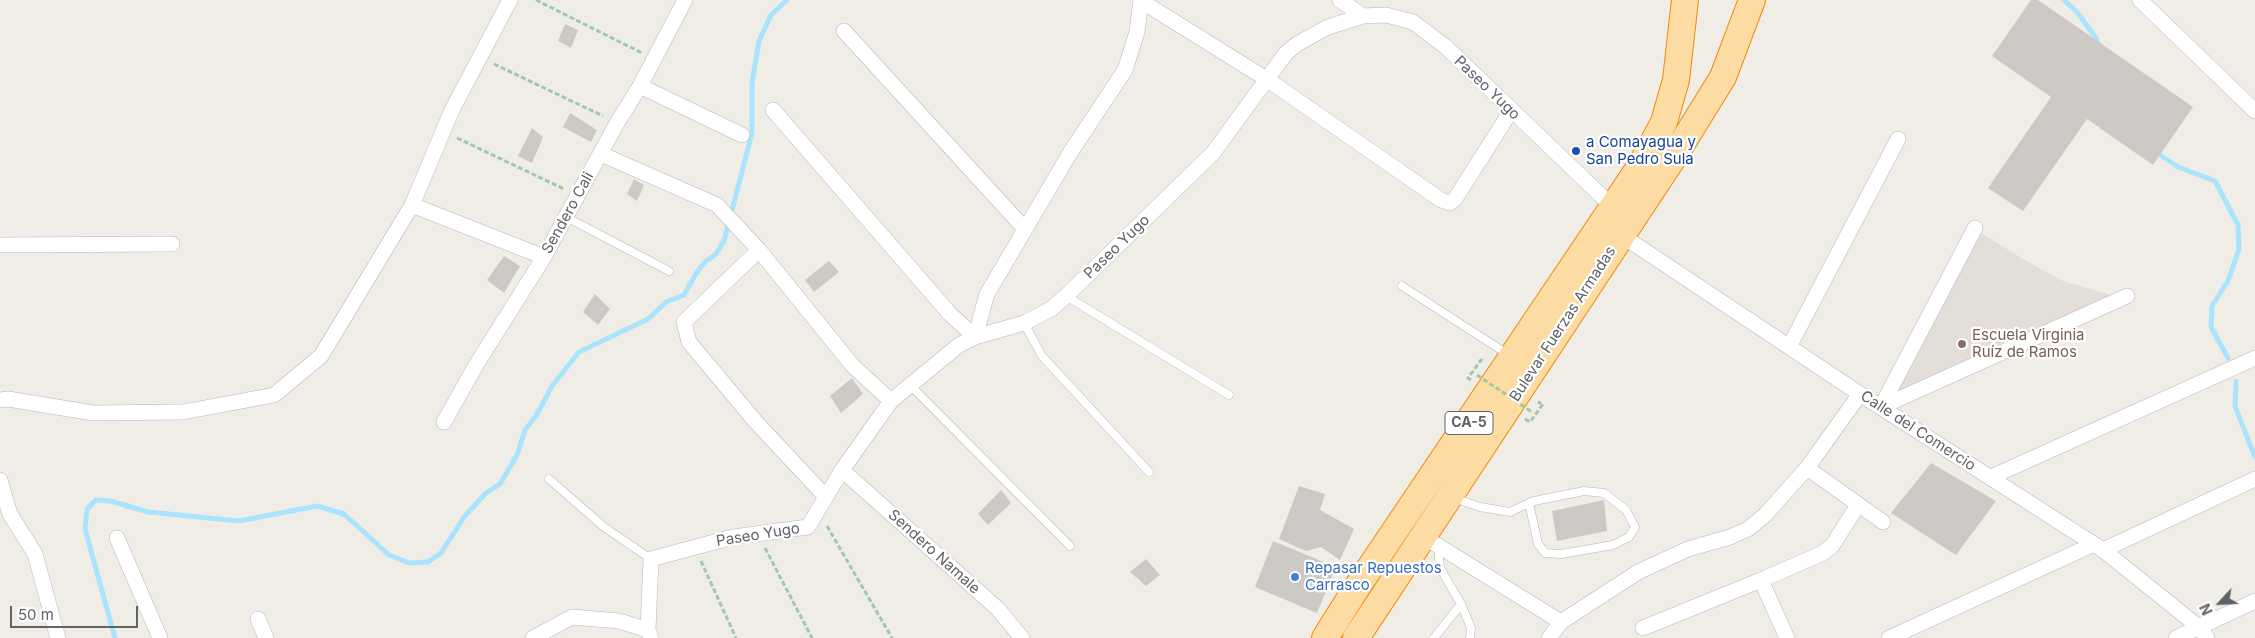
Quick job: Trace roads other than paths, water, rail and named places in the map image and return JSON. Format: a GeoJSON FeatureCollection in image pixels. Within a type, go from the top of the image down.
{"type":"FeatureCollection","features":[{"type":"Feature","properties":{"kind":"highway","name":"Bulevar Fuerzas Armadas"},"geometry":{"type":"LineString","coordinates":[[1325,638],[1357,586],[1614,208],[1641,165],[1664,122],[1676,80],[1685,0]]}},
{"type":"Feature","properties":{"kind":"highway","name":"Bulevar Fuerzas Armadas"},"geometry":{"type":"LineString","coordinates":[[1356,638],[1431,541],[1450,496],[1621,235],[1654,188],[1723,77],[1752,0]]}},
{"type":"Feature","properties":{"kind":"street"},"geometry":{"type":"LineString","coordinates":[[0,400],[8,399],[93,413],[183,412],[274,395],[321,356],[412,205],[443,131],[510,0]]}},
{"type":"Feature","properties":{"kind":"street","name":"Sendero Cali"},"geometry":{"type":"LineString","coordinates":[[444,422],[476,365],[544,257],[617,123],[640,86],[685,0]]}},
{"type":"Feature","properties":{"kind":"street"},"geometry":{"type":"LineString","coordinates":[[1340,0],[1363,16]]}},
{"type":"Feature","properties":{"kind":"street"},"geometry":{"type":"LineString","coordinates":[[2140,0],[2255,111]]}},
{"type":"Feature","properties":{"kind":"street"},"geometry":{"type":"LineString","coordinates":[[773,110],[950,314],[975,337],[987,294],[1024,228],[1070,153],[1125,70],[1137,32],[1141,1],[1268,80],[1441,200],[1450,203],[1455,199],[1511,111]]}},
{"type":"Feature","properties":{"kind":"street","name":"Paseo Yugo"},"geometry":{"type":"LineString","coordinates":[[651,559],[733,537],[808,528],[842,470],[891,401],[909,384],[959,345],[975,337],[1024,323],[1051,309],[1214,154],[1286,53],[1297,44],[1328,27],[1363,16],[1386,15],[1412,22],[1446,47],[1614,208]]}},
{"type":"Feature","properties":{"kind":"street"},"geometry":{"type":"LineString","coordinates":[[844,31],[1024,228]]}},
{"type":"Feature","properties":{"kind":"street"},"geometry":{"type":"LineString","coordinates":[[640,86],[742,135]]}},
{"type":"Feature","properties":{"kind":"street"},"geometry":{"type":"LineString","coordinates":[[1790,346],[1898,139]]}},
{"type":"Feature","properties":{"kind":"street"},"geometry":{"type":"LineString","coordinates":[[601,154],[716,205],[758,250],[852,364],[891,401]]}},
{"type":"Feature","properties":{"kind":"street"},"geometry":{"type":"LineString","coordinates":[[412,205],[544,257]]}},
{"type":"Feature","properties":{"kind":"street"},"geometry":{"type":"LineString","coordinates":[[1881,407],[1976,228]]}},
{"type":"Feature","properties":{"kind":"street","name":"Calle del Comercio"},"geometry":{"type":"LineString","coordinates":[[1621,235],[1860,394],[1991,477],[2097,548],[2203,633]]}},
{"type":"Feature","properties":{"kind":"street"},"geometry":{"type":"LineString","coordinates":[[0,245],[172,244]]}},
{"type":"Feature","properties":{"kind":"street"},"geometry":{"type":"LineString","coordinates":[[758,250],[684,322],[689,342],[755,421],[826,497]]}},
{"type":"Feature","properties":{"kind":"street"},"geometry":{"type":"LineString","coordinates":[[1881,407],[2127,296]]}},
{"type":"Feature","properties":{"kind":"street"},"geometry":{"type":"LineString","coordinates":[[1991,477],[2255,358]]}},
{"type":"Feature","properties":{"kind":"street"},"geometry":{"type":"LineString","coordinates":[[1549,638],[1561,622],[1638,572],[1688,550],[1730,537],[1748,529],[1765,515],[1807,468],[1860,394]]}},
{"type":"Feature","properties":{"kind":"street"},"geometry":{"type":"LineString","coordinates":[[1807,468],[1883,522]]}},
{"type":"Feature","properties":{"kind":"street","name":"Sendero Namale"},"geometry":{"type":"LineString","coordinates":[[842,470],[998,609],[1022,638]]}},
{"type":"Feature","properties":{"kind":"street"},"geometry":{"type":"LineString","coordinates":[[1889,638],[2255,479]]}},
{"type":"Feature","properties":{"kind":"street"},"geometry":{"type":"LineString","coordinates":[[0,480],[10,514],[35,554],[58,638]]}},
{"type":"Feature","properties":{"kind":"street"},"geometry":{"type":"LineString","coordinates":[[1643,628],[1823,553],[1832,546],[1858,505]]}},
{"type":"Feature","properties":{"kind":"street"},"geometry":{"type":"LineString","coordinates":[[117,538],[160,638]]}},
{"type":"Feature","properties":{"kind":"street"},"geometry":{"type":"LineString","coordinates":[[1431,541],[1561,622]]}},
{"type":"Feature","properties":{"kind":"street"},"geometry":{"type":"LineString","coordinates":[[533,638],[572,617],[619,621],[650,634],[651,559]]}},
{"type":"Feature","properties":{"kind":"street"},"geometry":{"type":"LineString","coordinates":[[1762,580],[1787,638]]}},
{"type":"Feature","properties":{"kind":"street"},"geometry":{"type":"LineString","coordinates":[[2176,638],[2203,633],[2255,601]]}},
{"type":"Feature","properties":{"kind":"street"},"geometry":{"type":"LineString","coordinates":[[258,619],[266,638]]}},
{"type":"Feature","properties":{"kind":"lane"},"geometry":{"type":"LineString","coordinates":[[566,217],[669,271]]}},
{"type":"Feature","properties":{"kind":"lane"},"geometry":{"type":"LineString","coordinates":[[1402,286],[1513,357]]}},
{"type":"Feature","properties":{"kind":"lane"},"geometry":{"type":"LineString","coordinates":[[1066,296],[1228,395]]}},
{"type":"Feature","properties":{"kind":"lane"},"geometry":{"type":"LineString","coordinates":[[1024,323],[1042,356],[1149,472]]}},
{"type":"Feature","properties":{"kind":"lane"},"geometry":{"type":"LineString","coordinates":[[909,384],[1070,546]]}},
{"type":"Feature","properties":{"kind":"lane"},"geometry":{"type":"LineString","coordinates":[[549,479],[604,527],[651,559]]}},
{"type":"Feature","properties":{"kind":"lane"},"geometry":{"type":"LineString","coordinates":[[1450,496],[1480,507],[1510,512],[1529,503],[1584,491],[1604,493],[1626,510],[1635,527],[1629,537],[1613,545],[1561,554],[1545,553],[1538,544],[1529,503]]}},
{"type":"Feature","properties":{"kind":"lane"},"geometry":{"type":"LineString","coordinates":[[1431,541],[1440,568],[1472,628],[1470,638]]}},
{"type":"Feature","properties":{"kind":"lane"},"geometry":{"type":"LineString","coordinates":[[1434,638],[1460,604]]}},
{"type":"Feature","properties":{"kind":"waterway"},"geometry":{"type":"LineString","coordinates":[[115,638],[85,529],[87,509],[96,500],[111,501],[148,512],[239,521],[317,506],[344,514],[389,555],[409,563],[428,562],[441,553],[464,517],[486,493],[500,484],[517,455],[525,430],[536,416],[552,386],[579,352],[648,319],[666,302],[684,295],[697,272],[706,261],[716,254],[724,241],[752,133],[752,83],[759,41],[771,15],[787,0]]}},
{"type":"Feature","properties":{"kind":"waterway"},"geometry":{"type":"LineString","coordinates":[[2064,0],[2077,12],[2096,38],[2098,45]]}},
{"type":"Feature","properties":{"kind":"waterway"},"geometry":{"type":"LineString","coordinates":[[2156,150],[2160,155],[2178,167],[2215,181],[2238,225],[2239,249],[2228,281],[2212,306],[2211,327],[2228,358]]}},
{"type":"Feature","properties":{"kind":"waterway"},"geometry":{"type":"LineString","coordinates":[[2236,381],[2235,406],[2255,457]]}},
{"type":"Feature","properties":{"kind":"place","name":"a Comayagua y San Pedro Sula"},"geometry":{"type":"Point","coordinates":[1576,151]}},
{"type":"Feature","properties":{"kind":"place","name":"Escuela Virginia Ruíz de Ramos"},"geometry":{"type":"Point","coordinates":[1962,344]}},
{"type":"Feature","properties":{"kind":"place","name":"Repasar Repuestos Carrasco"},"geometry":{"type":"Point","coordinates":[1295,577]}}]}
